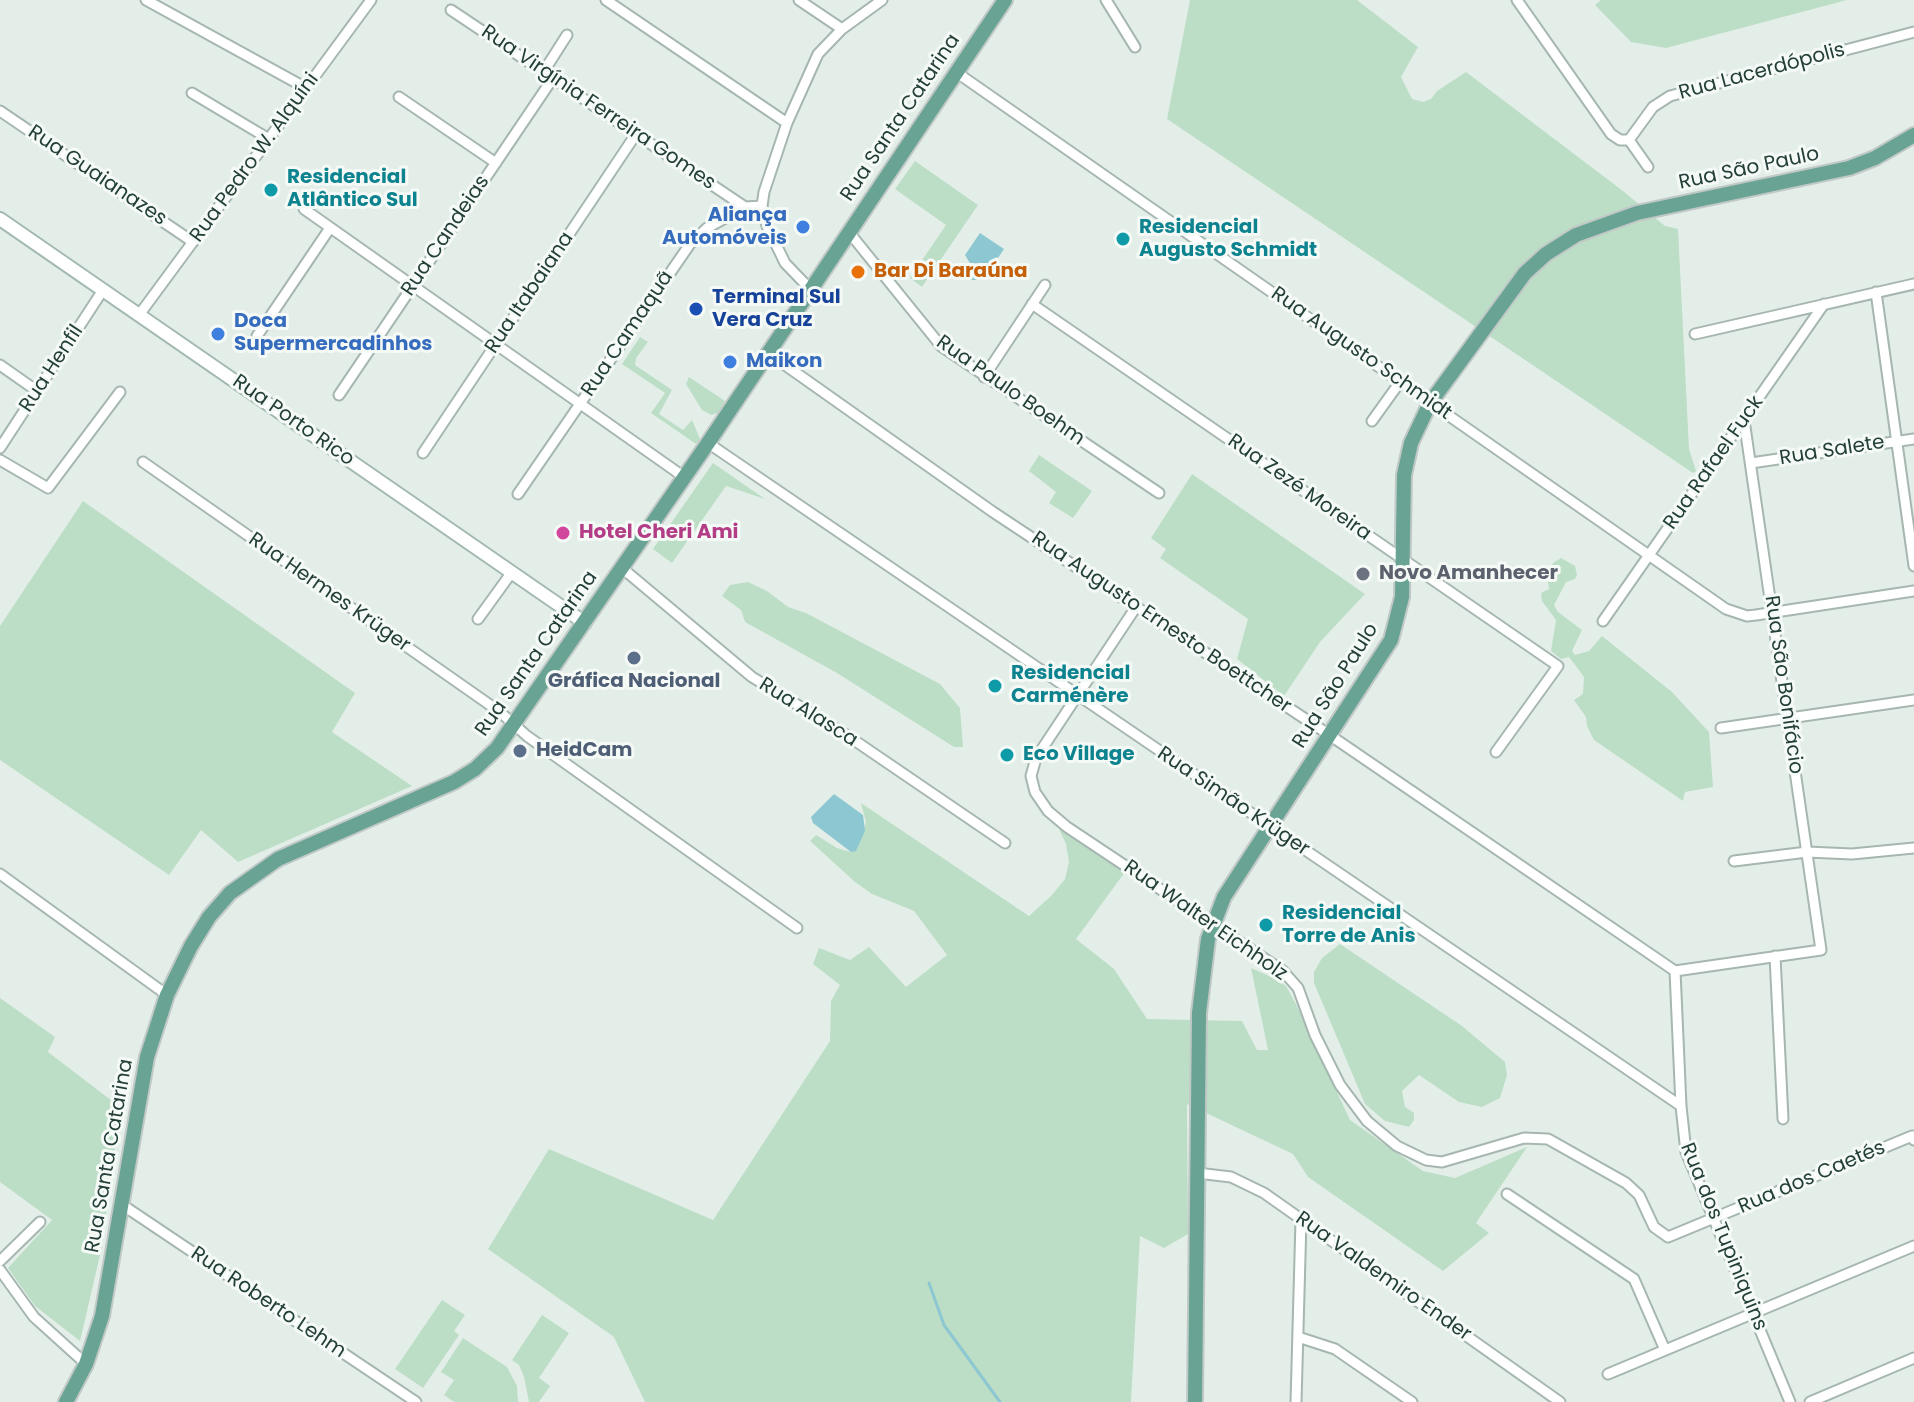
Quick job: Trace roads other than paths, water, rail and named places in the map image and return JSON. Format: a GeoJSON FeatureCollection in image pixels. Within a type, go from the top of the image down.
{"type":"FeatureCollection","features":[{"type":"Feature","properties":{"kind":"main road","name":"Rua Santa Catarina"},"geometry":{"type":"LineString","coordinates":[[66,1402],[86,1364],[104,1307],[147,1057],[167,995],[209,917],[244,881],[278,859],[466,775],[487,759],[515,725],[708,443],[1005,0]]}},
{"type":"Feature","properties":{"kind":"main road","name":"Rua São Paulo"},"geometry":{"type":"LineString","coordinates":[[1195,1402],[1199,1013],[1204,957],[1212,923],[1224,897],[1391,640],[1402,597],[1404,475],[1411,443],[1430,403],[1525,273],[1546,254],[1576,235],[1637,213],[1849,168],[1875,158],[1914,135]]}},
{"type":"Feature","properties":{"kind":"main road","name":"Rua Porto Rico"},"geometry":{"type":"LineString","coordinates":[[0,219],[585,623]]}},
{"type":"Feature","properties":{"kind":"street"},"geometry":{"type":"LineString","coordinates":[[146,0],[306,88]]}},
{"type":"Feature","properties":{"kind":"street","name":"Rua Pedro W. Alquíni"},"geometry":{"type":"LineString","coordinates":[[139,315],[371,0]]}},
{"type":"Feature","properties":{"kind":"street"},"geometry":{"type":"LineString","coordinates":[[606,0],[787,123]]}},
{"type":"Feature","properties":{"kind":"street"},"geometry":{"type":"LineString","coordinates":[[799,0],[842,29]]}},
{"type":"Feature","properties":{"kind":"street"},"geometry":{"type":"LineString","coordinates":[[810,289],[785,263],[767,226],[762,206],[768,177],[787,123],[818,54],[842,29],[882,0]]}},
{"type":"Feature","properties":{"kind":"street"},"geometry":{"type":"LineString","coordinates":[[1106,0],[1135,47]]}},
{"type":"Feature","properties":{"kind":"street"},"geometry":{"type":"LineString","coordinates":[[1534,0],[1520,4],[1611,134],[1620,140],[1629,140],[1648,167]]}},
{"type":"Feature","properties":{"kind":"street","name":"Rua Virgínia Ferreira Gomes"},"geometry":{"type":"LineString","coordinates":[[451,10],[745,207]]}},
{"type":"Feature","properties":{"kind":"street","name":"Rua Lacerdópolis"},"geometry":{"type":"LineString","coordinates":[[1629,140],[1653,107],[1670,96],[1914,32]]}},
{"type":"Feature","properties":{"kind":"street"},"geometry":{"type":"LineString","coordinates":[[544,71],[567,35]]}},
{"type":"Feature","properties":{"kind":"street","name":"Rua Augusto Schmidt"},"geometry":{"type":"LineString","coordinates":[[956,72],[1726,609],[1747,616],[1914,591]]}},
{"type":"Feature","properties":{"kind":"street","name":"Rua Candeias"},"geometry":{"type":"LineString","coordinates":[[339,395],[553,78]]}},
{"type":"Feature","properties":{"kind":"street"},"geometry":{"type":"LineString","coordinates":[[192,93],[269,139]]}},
{"type":"Feature","properties":{"kind":"street"},"geometry":{"type":"LineString","coordinates":[[399,97],[496,163]]}},
{"type":"Feature","properties":{"kind":"street","name":"Rua Guaianazes"},"geometry":{"type":"LineString","coordinates":[[0,111],[193,242]]}},
{"type":"Feature","properties":{"kind":"street","name":"Rua Itabaiana"},"geometry":{"type":"LineString","coordinates":[[423,453],[636,134]]}},
{"type":"Feature","properties":{"kind":"street","name":"Rua Camaquã"},"geometry":{"type":"LineString","coordinates":[[518,494],[690,244],[707,228],[745,207],[762,206]]}},
{"type":"Feature","properties":{"kind":"street"},"geometry":{"type":"LineString","coordinates":[[304,209],[684,477]]}},
{"type":"Feature","properties":{"kind":"street"},"geometry":{"type":"LineString","coordinates":[[257,336],[330,228]]}},
{"type":"Feature","properties":{"kind":"street","name":"Rua Paulo Boehm"},"geometry":{"type":"LineString","coordinates":[[848,231],[933,338],[952,355],[1159,493]]}},
{"type":"Feature","properties":{"kind":"street"},"geometry":{"type":"LineString","coordinates":[[1695,334],[1914,284]]}},
{"type":"Feature","properties":{"kind":"street"},"geometry":{"type":"LineString","coordinates":[[984,377],[1045,285]]}},
{"type":"Feature","properties":{"kind":"street","name":"Rua Henfil"},"geometry":{"type":"LineString","coordinates":[[0,448],[103,290]]}},
{"type":"Feature","properties":{"kind":"street"},"geometry":{"type":"LineString","coordinates":[[1876,292],[1914,566]]}},
{"type":"Feature","properties":{"kind":"street","name":"Rua Zezé Moreira"},"geometry":{"type":"LineString","coordinates":[[1032,304],[1558,666],[1496,752]]}},
{"type":"Feature","properties":{"kind":"street","name":"Rua Rafael Fuck"},"geometry":{"type":"LineString","coordinates":[[1603,621],[1824,304]]}},
{"type":"Feature","properties":{"kind":"street","name":"Rua Augusto Ernesto Boettcher"},"geometry":{"type":"LineString","coordinates":[[768,353],[993,512],[1331,736],[1675,971]]}},
{"type":"Feature","properties":{"kind":"street"},"geometry":{"type":"LineString","coordinates":[[0,365],[37,391]]}},
{"type":"Feature","properties":{"kind":"street"},"geometry":{"type":"LineString","coordinates":[[1372,421],[1400,382]]}},
{"type":"Feature","properties":{"kind":"street"},"geometry":{"type":"LineString","coordinates":[[0,460],[48,488],[120,392]]}},
{"type":"Feature","properties":{"kind":"street","name":"Rua São Bonifácio"},"geometry":{"type":"LineString","coordinates":[[1744,420],[1821,950],[1775,956]]}},
{"type":"Feature","properties":{"kind":"street","name":"Rua Salete"},"geometry":{"type":"LineString","coordinates":[[1751,463],[1914,439]]}},
{"type":"Feature","properties":{"kind":"street","name":"Rua Simão Krüger"},"geometry":{"type":"LineString","coordinates":[[708,443],[1681,1106]]}},
{"type":"Feature","properties":{"kind":"street","name":"Rua Hermes Krüger"},"geometry":{"type":"LineString","coordinates":[[143,462],[797,928]]}},
{"type":"Feature","properties":{"kind":"street","name":"Rua Alasca"},"geometry":{"type":"LineString","coordinates":[[622,568],[752,677],[848,736],[1005,843]]}},
{"type":"Feature","properties":{"kind":"street"},"geometry":{"type":"LineString","coordinates":[[478,619],[512,572]]}},
{"type":"Feature","properties":{"kind":"street","name":"Rua Walter Eichholz"},"geometry":{"type":"LineString","coordinates":[[1136,607],[1032,767],[1035,792],[1048,811],[1067,827],[1283,971],[1298,988],[1315,1035],[1340,1085],[1367,1121],[1397,1146],[1426,1160],[1442,1162],[1524,1138],[1548,1139],[1633,1188],[1654,1227],[1662,1235],[1668,1237],[1713,1220]]}},
{"type":"Feature","properties":{"kind":"street"},"geometry":{"type":"LineString","coordinates":[[1721,728],[1914,700]]}},
{"type":"Feature","properties":{"kind":"street"},"geometry":{"type":"LineString","coordinates":[[1734,861],[1807,852],[1852,854],[1914,848]]}},
{"type":"Feature","properties":{"kind":"street"},"geometry":{"type":"LineString","coordinates":[[0,874],[167,995]]}},
{"type":"Feature","properties":{"kind":"street"},"geometry":{"type":"LineString","coordinates":[[1675,971],[1775,956],[1783,1119]]}},
{"type":"Feature","properties":{"kind":"street","name":"Rua dos Tupiniquins"},"geometry":{"type":"LineString","coordinates":[[1675,971],[1686,1152],[1790,1402]]}},
{"type":"Feature","properties":{"kind":"street","name":"Rua dos Caetés"},"geometry":{"type":"LineString","coordinates":[[1713,1220],[1913,1138]]}},
{"type":"Feature","properties":{"kind":"street","name":"Rua Valdemiro Ender"},"geometry":{"type":"LineString","coordinates":[[1197,1173],[1231,1177],[1247,1183],[1560,1402]]}},
{"type":"Feature","properties":{"kind":"street"},"geometry":{"type":"LineString","coordinates":[[1507,1194],[1634,1279],[1665,1350]]}},
{"type":"Feature","properties":{"kind":"street","name":"Rua Roberto Lehm"},"geometry":{"type":"LineString","coordinates":[[121,1204],[416,1402]]}},
{"type":"Feature","properties":{"kind":"street"},"geometry":{"type":"LineString","coordinates":[[1296,1402],[1301,1220]]}},
{"type":"Feature","properties":{"kind":"street"},"geometry":{"type":"LineString","coordinates":[[0,1261],[40,1222]]}},
{"type":"Feature","properties":{"kind":"street"},"geometry":{"type":"LineString","coordinates":[[1608,1374],[1914,1246]]}},
{"type":"Feature","properties":{"kind":"street"},"geometry":{"type":"LineString","coordinates":[[0,1270],[34,1317],[86,1364]]}},
{"type":"Feature","properties":{"kind":"street"},"geometry":{"type":"LineString","coordinates":[[1298,1337],[1335,1349],[1412,1402]]}},
{"type":"Feature","properties":{"kind":"street"},"geometry":{"type":"LineString","coordinates":[[1810,1402],[1914,1358]]}},
{"type":"Feature","properties":{"kind":"water"},"geometry":{"type":"Polygon","coordinates":[[[980,233],[1004,249],[983,280],[963,280],[963,267],[971,265],[965,255],[980,233]]]}},
{"type":"Feature","properties":{"kind":"water"},"geometry":{"type":"Polygon","coordinates":[[[834,794],[863,815],[865,831],[856,851],[851,852],[813,823],[811,817],[834,794]]]}},
{"type":"Feature","properties":{"kind":"waterway"},"geometry":{"type":"LineString","coordinates":[[929,1283],[944,1325],[1000,1402]]}},
{"type":"Feature","properties":{"kind":"place","name":"Residencial Atlântico Sul"},"geometry":{"type":"Point","coordinates":[271,190]}},
{"type":"Feature","properties":{"kind":"place","name":"Aliança Automóveis"},"geometry":{"type":"Point","coordinates":[803,227]}},
{"type":"Feature","properties":{"kind":"place","name":"Residencial Augusto Schmidt"},"geometry":{"type":"Point","coordinates":[1123,239]}},
{"type":"Feature","properties":{"kind":"place","name":"Bar Di Baraúna"},"geometry":{"type":"Point","coordinates":[858,272]}},
{"type":"Feature","properties":{"kind":"place","name":"Terminal Sul Vera Cruz"},"geometry":{"type":"Point","coordinates":[696,309]}},
{"type":"Feature","properties":{"kind":"place","name":"Doca Supermercadinhos"},"geometry":{"type":"Point","coordinates":[218,334]}},
{"type":"Feature","properties":{"kind":"place","name":"Maikon"},"geometry":{"type":"Point","coordinates":[730,362]}},
{"type":"Feature","properties":{"kind":"place","name":"Hotel Cheri Ami"},"geometry":{"type":"Point","coordinates":[563,533]}},
{"type":"Feature","properties":{"kind":"place","name":"Novo Amanhecer"},"geometry":{"type":"Point","coordinates":[1363,574]}},
{"type":"Feature","properties":{"kind":"place","name":"Gráfica Nacional"},"geometry":{"type":"Point","coordinates":[634,658]}},
{"type":"Feature","properties":{"kind":"place","name":"Residencial Carménère"},"geometry":{"type":"Point","coordinates":[995,686]}},
{"type":"Feature","properties":{"kind":"place","name":"HeidCam"},"geometry":{"type":"Point","coordinates":[520,751]}},
{"type":"Feature","properties":{"kind":"place","name":"Eco Village"},"geometry":{"type":"Point","coordinates":[1007,755]}},
{"type":"Feature","properties":{"kind":"place","name":"Residencial Torre de Anis"},"geometry":{"type":"Point","coordinates":[1266,925]}}]}
